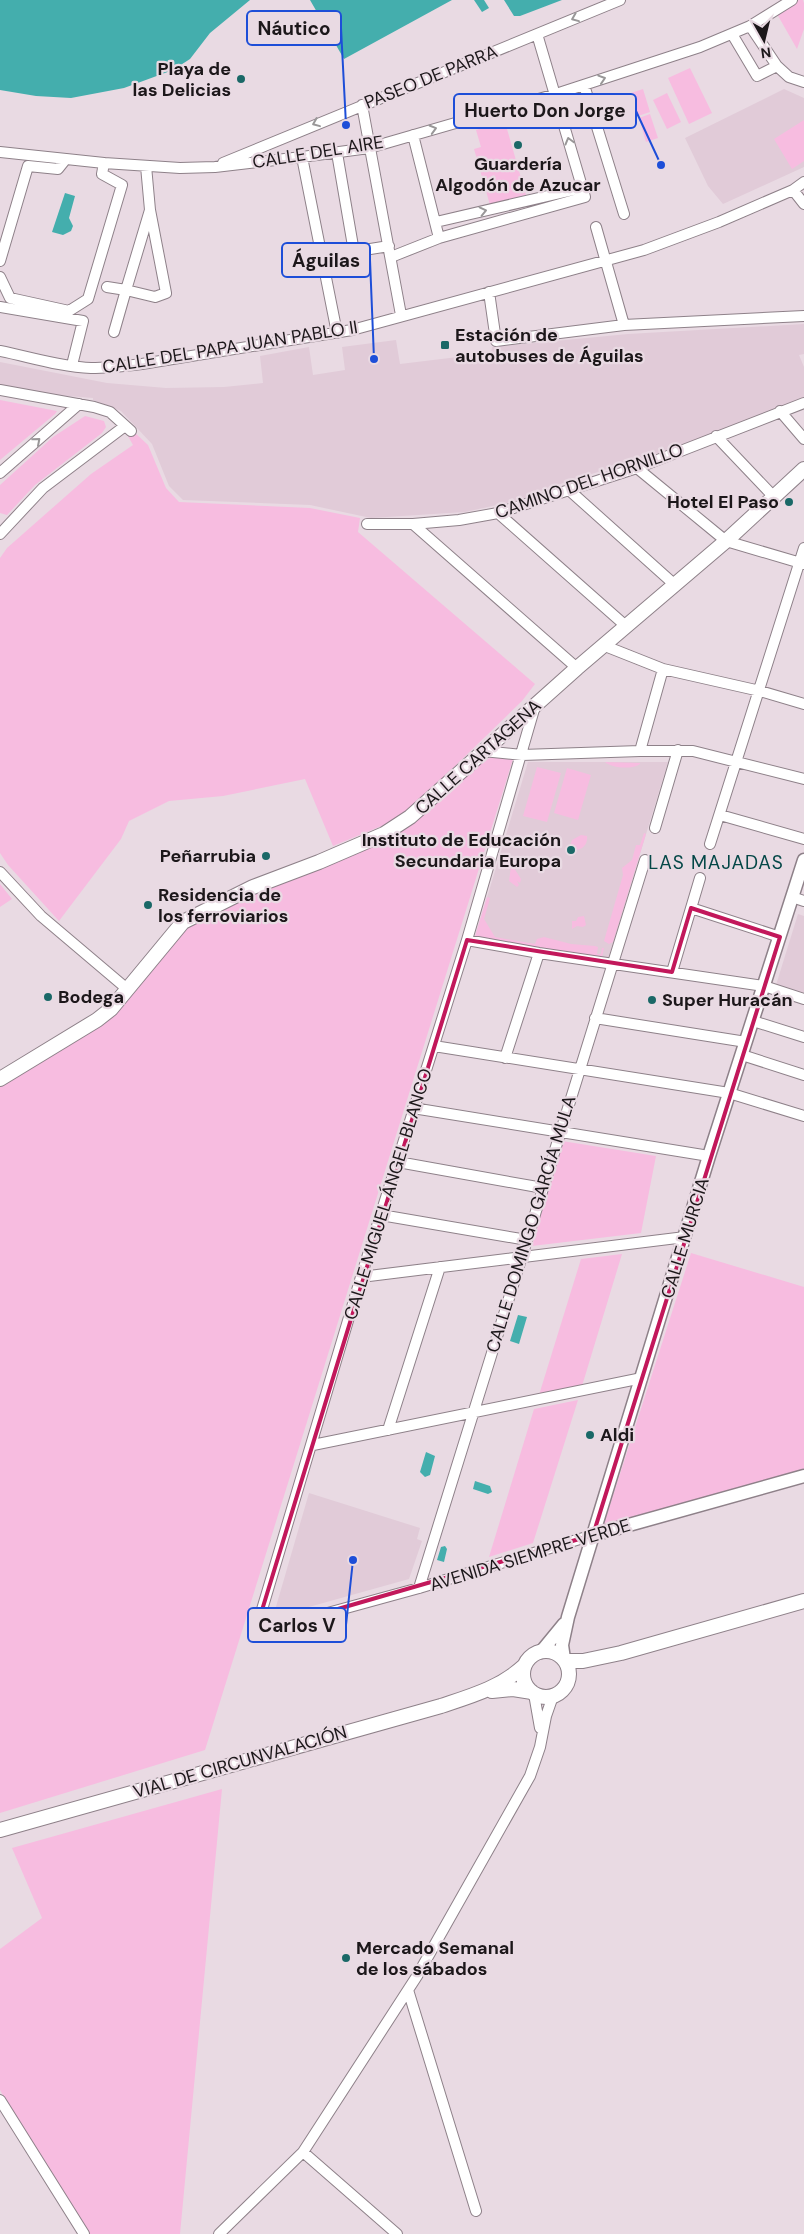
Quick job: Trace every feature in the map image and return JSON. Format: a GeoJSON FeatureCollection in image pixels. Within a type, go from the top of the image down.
{"type":"FeatureCollection","features":[{"type":"Feature","properties":{"kind":"main road","name":"CALLE CARTAGENA"},"geometry":{"type":"LineString","coordinates":[[0,1079],[97,1020],[111,1008],[183,922],[253,887],[319,862],[391,830],[410,818],[577,668],[726,541],[804,469]]}},
{"type":"Feature","properties":{"kind":"main road"},"geometry":{"type":"LineString","coordinates":[[564,1660],[583,1661],[621,1653],[804,1601]]}},
{"type":"Feature","properties":{"kind":"main road"},"geometry":{"type":"LineString","coordinates":[[568,1681],[569,1671],[564,1660],[553,1652],[541,1652],[530,1657],[524,1666],[524,1681],[533,1693],[543,1697],[553,1696],[559,1693],[568,1681],[582,1670],[621,1653]]}},
{"type":"Feature","properties":{"kind":"main road","name":"VIAL DE CIRCUNVALACIÓN"},"geometry":{"type":"LineString","coordinates":[[0,1830],[479,1693],[511,1678],[524,1666]]}},
{"type":"Feature","properties":{"kind":"main road","name":"VIAL DE CIRCUNVALACIÓN"},"geometry":{"type":"LineString","coordinates":[[479,1693],[513,1689],[533,1693]]}},
{"type":"Feature","properties":{"kind":"street","name":"PASEO DE PARRA"},"geometry":{"type":"LineString","coordinates":[[215,167],[620,0]]}},
{"type":"Feature","properties":{"kind":"street","name":"CALLE DEL AIRE"},"geometry":{"type":"LineString","coordinates":[[0,152],[104,163],[180,168],[215,167],[369,148],[556,94],[700,47],[750,26],[792,0]]}},
{"type":"Feature","properties":{"kind":"street"},"geometry":{"type":"LineString","coordinates":[[750,26],[777,66],[789,77],[804,82]]}},
{"type":"Feature","properties":{"kind":"street"},"geometry":{"type":"LineString","coordinates":[[391,257],[440,238],[585,197],[537,34]]}},
{"type":"Feature","properties":{"kind":"street"},"geometry":{"type":"LineString","coordinates":[[732,34],[757,76],[777,66]]}},
{"type":"Feature","properties":{"kind":"street"},"geometry":{"type":"LineString","coordinates":[[584,85],[624,214]]}},
{"type":"Feature","properties":{"kind":"street"},"geometry":{"type":"LineString","coordinates":[[362,105],[401,315]]}},
{"type":"Feature","properties":{"kind":"street"},"geometry":{"type":"LineString","coordinates":[[413,135],[440,238]]}},
{"type":"Feature","properties":{"kind":"street"},"geometry":{"type":"LineString","coordinates":[[258,148],[257,154],[261,162]]}},
{"type":"Feature","properties":{"kind":"street"},"geometry":{"type":"LineString","coordinates":[[336,153],[354,252]]}},
{"type":"Feature","properties":{"kind":"street"},"geometry":{"type":"LineString","coordinates":[[302,157],[337,333]]}},
{"type":"Feature","properties":{"kind":"street"},"geometry":{"type":"LineString","coordinates":[[0,260],[28,166],[58,170],[66,159]]}},
{"type":"Feature","properties":{"kind":"street"},"geometry":{"type":"LineString","coordinates":[[0,277],[10,298],[69,311],[88,299],[122,185],[102,174],[104,163]]}},
{"type":"Feature","properties":{"kind":"street"},"geometry":{"type":"LineString","coordinates":[[107,286],[155,297],[166,293],[150,210],[146,166]]}},
{"type":"Feature","properties":{"kind":"street","name":"CALLE DEL PAPA JUAN PABLO II"},"geometry":{"type":"LineString","coordinates":[[0,351],[72,366],[91,368],[142,364],[337,333],[681,238],[792,190],[804,182]]}},
{"type":"Feature","properties":{"kind":"street"},"geometry":{"type":"LineString","coordinates":[[436,222],[582,188]]}},
{"type":"Feature","properties":{"kind":"street"},"geometry":{"type":"LineString","coordinates":[[792,190],[804,204]]}},
{"type":"Feature","properties":{"kind":"street"},"geometry":{"type":"LineString","coordinates":[[114,332],[150,210]]}},
{"type":"Feature","properties":{"kind":"street"},"geometry":{"type":"LineString","coordinates":[[596,227],[624,325]]}},
{"type":"Feature","properties":{"kind":"street"},"geometry":{"type":"LineString","coordinates":[[321,257],[389,246]]}},
{"type":"Feature","properties":{"kind":"street"},"geometry":{"type":"LineString","coordinates":[[489,292],[496,341],[624,325],[804,316]]}},
{"type":"Feature","properties":{"kind":"street"},"geometry":{"type":"LineString","coordinates":[[0,308],[83,321],[72,366]]}},
{"type":"Feature","properties":{"kind":"street"},"geometry":{"type":"LineString","coordinates":[[0,390],[78,404],[110,412],[128,428],[43,488],[0,534]]}},
{"type":"Feature","properties":{"kind":"street","name":"CAMINO DEL HORNILLO"},"geometry":{"type":"LineString","coordinates":[[367,524],[413,524],[459,520],[498,513],[637,468],[804,402]]}},
{"type":"Feature","properties":{"kind":"street"},"geometry":{"type":"LineString","coordinates":[[0,473],[78,404]]}},
{"type":"Feature","properties":{"kind":"street"},"geometry":{"type":"LineString","coordinates":[[780,411],[804,439]]}},
{"type":"Feature","properties":{"kind":"street"},"geometry":{"type":"LineString","coordinates":[[716,436],[774,497]]}},
{"type":"Feature","properties":{"kind":"street"},"geometry":{"type":"LineString","coordinates":[[637,468],[726,541],[802,563]]}},
{"type":"Feature","properties":{"kind":"street"},"geometry":{"type":"LineString","coordinates":[[569,490],[675,585]]}},
{"type":"Feature","properties":{"kind":"street"},"geometry":{"type":"LineString","coordinates":[[498,513],[627,627]]}},
{"type":"Feature","properties":{"kind":"street"},"geometry":{"type":"LineString","coordinates":[[413,524],[577,668]]}},
{"type":"Feature","properties":{"kind":"street"},"geometry":{"type":"LineString","coordinates":[[710,844],[802,563],[804,548]]}},
{"type":"Feature","properties":{"kind":"street"},"geometry":{"type":"LineString","coordinates":[[605,646],[663,668],[760,691],[804,704]]}},
{"type":"Feature","properties":{"kind":"street"},"geometry":{"type":"LineString","coordinates":[[640,750],[663,668]]}},
{"type":"Feature","properties":{"kind":"street","name":"CALLE MIGUEL ÁNGEL BLANCO"},"geometry":{"type":"LineString","coordinates":[[255,1633],[413,1108],[467,940],[535,706]]}},
{"type":"Feature","properties":{"kind":"street"},"geometry":{"type":"LineString","coordinates":[[483,751],[522,755],[640,750],[693,751],[804,779]]}},
{"type":"Feature","properties":{"kind":"street"},"geometry":{"type":"LineString","coordinates":[[655,828],[678,750]]}},
{"type":"Feature","properties":{"kind":"street"},"geometry":{"type":"LineString","coordinates":[[720,815],[804,839]]}},
{"type":"Feature","properties":{"kind":"street","name":"CALLE DOMINGO GARCÍA MULA"},"geometry":{"type":"LineString","coordinates":[[418,1588],[645,860]]}},
{"type":"Feature","properties":{"kind":"street","name":"CALLE MURCIA"},"geometry":{"type":"LineString","coordinates":[[564,1660],[562,1645],[568,1617],[729,1093],[780,937],[798,899],[804,860]]}},
{"type":"Feature","properties":{"kind":"street"},"geometry":{"type":"LineString","coordinates":[[0,872],[47,921],[126,988]]}},
{"type":"Feature","properties":{"kind":"street"},"geometry":{"type":"LineString","coordinates":[[672,972],[700,878]]}},
{"type":"Feature","properties":{"kind":"street"},"geometry":{"type":"LineString","coordinates":[[691,908],[780,937]]}},
{"type":"Feature","properties":{"kind":"street"},"geometry":{"type":"LineString","coordinates":[[467,940],[539,954],[764,986],[804,999]]}},
{"type":"Feature","properties":{"kind":"street"},"geometry":{"type":"LineString","coordinates":[[504,1058],[539,954]]}},
{"type":"Feature","properties":{"kind":"street"},"geometry":{"type":"LineString","coordinates":[[595,1018],[746,1042]]}},
{"type":"Feature","properties":{"kind":"street"},"geometry":{"type":"LineString","coordinates":[[753,1021],[804,1038]]}},
{"type":"Feature","properties":{"kind":"street"},"geometry":{"type":"LineString","coordinates":[[434,1046],[579,1071],[729,1093],[804,1116]]}},
{"type":"Feature","properties":{"kind":"street"},"geometry":{"type":"LineString","coordinates":[[742,1055],[804,1075]]}},
{"type":"Feature","properties":{"kind":"street"},"geometry":{"type":"LineString","coordinates":[[413,1108],[709,1156]]}},
{"type":"Feature","properties":{"kind":"street"},"geometry":{"type":"LineString","coordinates":[[398,1162],[543,1188]]}},
{"type":"Feature","properties":{"kind":"street"},"geometry":{"type":"LineString","coordinates":[[381,1215],[526,1240]]}},
{"type":"Feature","properties":{"kind":"street"},"geometry":{"type":"LineString","coordinates":[[361,1278],[685,1237]]}},
{"type":"Feature","properties":{"kind":"street"},"geometry":{"type":"LineString","coordinates":[[388,1430],[440,1267]]}},
{"type":"Feature","properties":{"kind":"street"},"geometry":{"type":"LineString","coordinates":[[313,1445],[642,1378]]}},
{"type":"Feature","properties":{"kind":"street","name":"AVENIDA SIEMPRE VERDE"},"geometry":{"type":"LineString","coordinates":[[255,1633],[418,1588],[593,1535],[804,1476]]}},
{"type":"Feature","properties":{"kind":"street","name":"CALLE MURCIA"},"geometry":{"type":"LineString","coordinates":[[541,1652],[559,1632],[568,1617]]}},
{"type":"Feature","properties":{"kind":"street"},"geometry":{"type":"LineString","coordinates":[[533,1693],[539,1718],[540,1747]]}},
{"type":"Feature","properties":{"kind":"street"},"geometry":{"type":"LineString","coordinates":[[219,2234],[303,2152],[408,1990],[530,1776],[540,1747],[546,1716],[553,1696]]}},
{"type":"Feature","properties":{"kind":"street"},"geometry":{"type":"LineString","coordinates":[[408,1990],[476,2210]]}},
{"type":"Feature","properties":{"kind":"street"},"geometry":{"type":"LineString","coordinates":[[0,2100],[84,2234]]}},
{"type":"Feature","properties":{"kind":"street"},"geometry":{"type":"LineString","coordinates":[[303,2152],[397,2234]]}},
{"type":"Feature","properties":{"kind":"highlighted area"},"geometry":{"type":"Polygon","coordinates":[[[691,908],[780,937],[593,1535],[255,1633],[467,940],[672,972],[691,908]]]}},
{"type":"Feature","properties":{"kind":"shaded area"},"geometry":{"type":"Polygon","coordinates":[[[799,0],[803,0],[804,3],[804,29],[797,49],[777,14],[799,0]]]}},
{"type":"Feature","properties":{"kind":"shaded area"},"geometry":{"type":"Polygon","coordinates":[[[690,68],[712,113],[689,124],[668,78],[690,68]]]}},
{"type":"Feature","properties":{"kind":"shaded area"},"geometry":{"type":"Polygon","coordinates":[[[643,89],[650,112],[638,116],[631,93],[643,89]]]}},
{"type":"Feature","properties":{"kind":"shaded area"},"geometry":{"type":"Polygon","coordinates":[[[784,89],[804,98],[804,167],[723,204],[708,186],[685,138],[784,89]]]}},
{"type":"Feature","properties":{"kind":"shaded area"},"geometry":{"type":"Polygon","coordinates":[[[667,93],[681,122],[667,129],[653,100],[667,93]]]}},
{"type":"Feature","properties":{"kind":"shaded area"},"geometry":{"type":"Polygon","coordinates":[[[650,114],[658,138],[646,142],[639,118],[650,114]]]}},
{"type":"Feature","properties":{"kind":"shaded area"},"geometry":{"type":"Polygon","coordinates":[[[804,120],[804,161],[792,169],[774,139],[804,120]]]}},
{"type":"Feature","properties":{"kind":"shaded area"},"geometry":{"type":"Polygon","coordinates":[[[505,122],[526,195],[490,205],[474,149],[481,147],[476,130],[505,122]]]}},
{"type":"Feature","properties":{"kind":"shaded area"},"geometry":{"type":"Polygon","coordinates":[[[804,324],[804,354],[799,355],[804,367],[804,400],[677,447],[563,483],[520,500],[465,512],[371,518],[310,505],[183,500],[169,486],[152,444],[121,411],[93,400],[93,398],[44,394],[0,386],[0,362],[107,383],[166,388],[224,387],[263,383],[260,356],[309,347],[313,375],[345,370],[342,347],[396,340],[400,364],[491,353],[492,347],[628,334],[804,324]]]}},
{"type":"Feature","properties":{"kind":"shaded area"},"geometry":{"type":"Polygon","coordinates":[[[0,400],[57,411],[0,460],[0,400]]]}},
{"type":"Feature","properties":{"kind":"shaded area"},"geometry":{"type":"Polygon","coordinates":[[[116,415],[148,445],[166,488],[179,502],[310,508],[360,518],[358,532],[535,684],[522,701],[415,805],[396,820],[333,846],[305,779],[223,796],[169,801],[129,821],[121,839],[59,921],[8,865],[0,853],[0,558],[7,548],[91,474],[133,445],[116,415]]]}},
{"type":"Feature","properties":{"kind":"shaded area"},"geometry":{"type":"Polygon","coordinates":[[[85,416],[104,421],[106,427],[102,433],[35,485],[7,515],[0,513],[0,485],[53,437],[85,416]]]}},
{"type":"Feature","properties":{"kind":"shaded area"},"geometry":{"type":"Polygon","coordinates":[[[492,757],[513,759],[205,1750],[0,1813],[0,1086],[85,1035],[117,1011],[145,973],[192,922],[218,907],[356,853],[482,762],[492,757]]]}},
{"type":"Feature","properties":{"kind":"shaded area","name":"Instituto de Educación Secundaria Europa"},"geometry":{"type":"Polygon","coordinates":[[[528,762],[668,762],[608,959],[475,937],[528,762]]]}},
{"type":"Feature","properties":{"kind":"shaded area"},"geometry":{"type":"Polygon","coordinates":[[[605,762],[640,763],[640,764],[622,768],[605,762]]]}},
{"type":"Feature","properties":{"kind":"shaded area"},"geometry":{"type":"Polygon","coordinates":[[[537,767],[561,773],[547,822],[523,816],[537,767]]]}},
{"type":"Feature","properties":{"kind":"shaded area"},"geometry":{"type":"Polygon","coordinates":[[[567,768],[591,775],[578,820],[554,813],[567,768]]]}},
{"type":"Feature","properties":{"kind":"shaded area"},"geometry":{"type":"Polygon","coordinates":[[[644,833],[646,834],[613,942],[609,944],[604,941],[623,875],[622,868],[632,860],[636,845],[640,845],[644,833]]]}},
{"type":"Feature","properties":{"kind":"shaded area"},"geometry":{"type":"Polygon","coordinates":[[[581,835],[587,836],[586,844],[583,848],[575,850],[570,846],[572,840],[581,835]]]}},
{"type":"Feature","properties":{"kind":"shaded area"},"geometry":{"type":"Polygon","coordinates":[[[512,859],[515,861],[514,868],[521,879],[520,883],[517,881],[519,885],[517,887],[509,881],[512,859]]]}},
{"type":"Feature","properties":{"kind":"shaded area"},"geometry":{"type":"Polygon","coordinates":[[[0,884],[12,899],[0,907],[0,884]]]}},
{"type":"Feature","properties":{"kind":"shaded area"},"geometry":{"type":"Polygon","coordinates":[[[487,897],[490,898],[484,919],[495,937],[535,944],[537,939],[544,937],[571,944],[595,946],[598,947],[597,954],[601,954],[602,948],[604,948],[602,958],[475,936],[487,897]]]}},
{"type":"Feature","properties":{"kind":"shaded area"},"geometry":{"type":"Polygon","coordinates":[[[798,914],[804,916],[804,993],[776,985],[798,914]]]}},
{"type":"Feature","properties":{"kind":"shaded area"},"geometry":{"type":"Polygon","coordinates":[[[584,916],[586,925],[583,927],[577,926],[572,929],[572,921],[576,921],[578,917],[584,916]]]}},
{"type":"Feature","properties":{"kind":"shaded area"},"geometry":{"type":"Polygon","coordinates":[[[562,1141],[656,1156],[641,1233],[532,1246],[562,1141]]]}},
{"type":"Feature","properties":{"kind":"shaded area"},"geometry":{"type":"Polygon","coordinates":[[[691,1253],[804,1287],[804,1471],[603,1527],[691,1253]]]}},
{"type":"Feature","properties":{"kind":"shaded area"},"geometry":{"type":"Polygon","coordinates":[[[622,1254],[582,1386],[539,1395],[581,1259],[622,1254]]]}},
{"type":"Feature","properties":{"kind":"shaded area"},"geometry":{"type":"Polygon","coordinates":[[[578,1400],[533,1543],[489,1557],[534,1409],[578,1400]]]}},
{"type":"Feature","properties":{"kind":"shaded area"},"geometry":{"type":"Polygon","coordinates":[[[309,1493],[420,1528],[417,1539],[422,1541],[409,1579],[273,1617],[309,1493]]]}},
{"type":"Feature","properties":{"kind":"shaded area"},"geometry":{"type":"Polygon","coordinates":[[[222,1789],[180,2234],[88,2234],[17,2121],[0,2090],[0,1949],[42,1918],[12,1848],[222,1789]]]}},
{"type":"Feature","properties":{"kind":"water"},"geometry":{"type":"Polygon","coordinates":[[[0,0],[250,0],[210,33],[190,59],[173,70],[124,88],[71,98],[36,96],[0,90],[0,0]]]}},
{"type":"Feature","properties":{"kind":"water"},"geometry":{"type":"Polygon","coordinates":[[[310,0],[452,0],[344,59],[310,0]]]}},
{"type":"Feature","properties":{"kind":"water"},"geometry":{"type":"Polygon","coordinates":[[[474,0],[484,0],[489,8],[482,12],[474,0]]]}},
{"type":"Feature","properties":{"kind":"water"},"geometry":{"type":"Polygon","coordinates":[[[504,0],[562,0],[520,16],[514,16],[504,0]]]}},
{"type":"Feature","properties":{"kind":"water"},"geometry":{"type":"Polygon","coordinates":[[[65,193],[75,196],[69,218],[73,226],[71,231],[63,235],[52,232],[65,193]]]}},
{"type":"Feature","properties":{"kind":"water"},"geometry":{"type":"Polygon","coordinates":[[[518,1315],[527,1317],[519,1344],[510,1341],[518,1315]]]}},
{"type":"Feature","properties":{"kind":"water"},"geometry":{"type":"Polygon","coordinates":[[[426,1452],[435,1456],[430,1475],[425,1477],[420,1472],[426,1452]]]}},
{"type":"Feature","properties":{"kind":"water"},"geometry":{"type":"Polygon","coordinates":[[[475,1481],[490,1486],[492,1492],[488,1494],[473,1489],[475,1481]]]}},
{"type":"Feature","properties":{"kind":"water"},"geometry":{"type":"Polygon","coordinates":[[[445,1546],[447,1549],[444,1562],[437,1560],[441,1547],[445,1546]]]}},
{"type":"Feature","properties":{"kind":"place","name":"Playa de las Delicias"},"geometry":{"type":"Point","coordinates":[241,79]}},
{"type":"Feature","properties":{"kind":"place","name":"Náutico"},"geometry":{"type":"Point","coordinates":[346,125]}},
{"type":"Feature","properties":{"kind":"place","name":"Guardería Algodón de Azucar"},"geometry":{"type":"Point","coordinates":[518,145]}},
{"type":"Feature","properties":{"kind":"place","name":"Huerto Don Jorge"},"geometry":{"type":"Point","coordinates":[661,165]}},
{"type":"Feature","properties":{"kind":"place","name":"Estación de autobuses de Águilas"},"geometry":{"type":"Point","coordinates":[445,345]}},
{"type":"Feature","properties":{"kind":"place","name":"Águilas"},"geometry":{"type":"Point","coordinates":[374,359]}},
{"type":"Feature","properties":{"kind":"place","name":"Hotel El Paso"},"geometry":{"type":"Point","coordinates":[789,502]}},
{"type":"Feature","properties":{"kind":"place","name":"Instituto de Educación Secundaria Europa"},"geometry":{"type":"Point","coordinates":[571,850]}},
{"type":"Feature","properties":{"kind":"place","name":"Peñarrubia"},"geometry":{"type":"Point","coordinates":[266,856]}},
{"type":"Feature","properties":{"kind":"place","name":"Residencia de los ferroviarios"},"geometry":{"type":"Point","coordinates":[148,905]}},
{"type":"Feature","properties":{"kind":"place","name":"Bodega"},"geometry":{"type":"Point","coordinates":[48,997]}},
{"type":"Feature","properties":{"kind":"place","name":"Super Huracán"},"geometry":{"type":"Point","coordinates":[652,1000]}},
{"type":"Feature","properties":{"kind":"place","name":"Aldi"},"geometry":{"type":"Point","coordinates":[590,1435]}},
{"type":"Feature","properties":{"kind":"place","name":"Carlos V"},"geometry":{"type":"Point","coordinates":[353,1560]}},
{"type":"Feature","properties":{"kind":"place","name":"Mercado Semanal de los sábados"},"geometry":{"type":"Point","coordinates":[346,1958]}},
{"type":"Feature","properties":{"kind":"district","name":"LAS MAJADAS"},"geometry":{"type":"Point","coordinates":[716,862]}}]}
